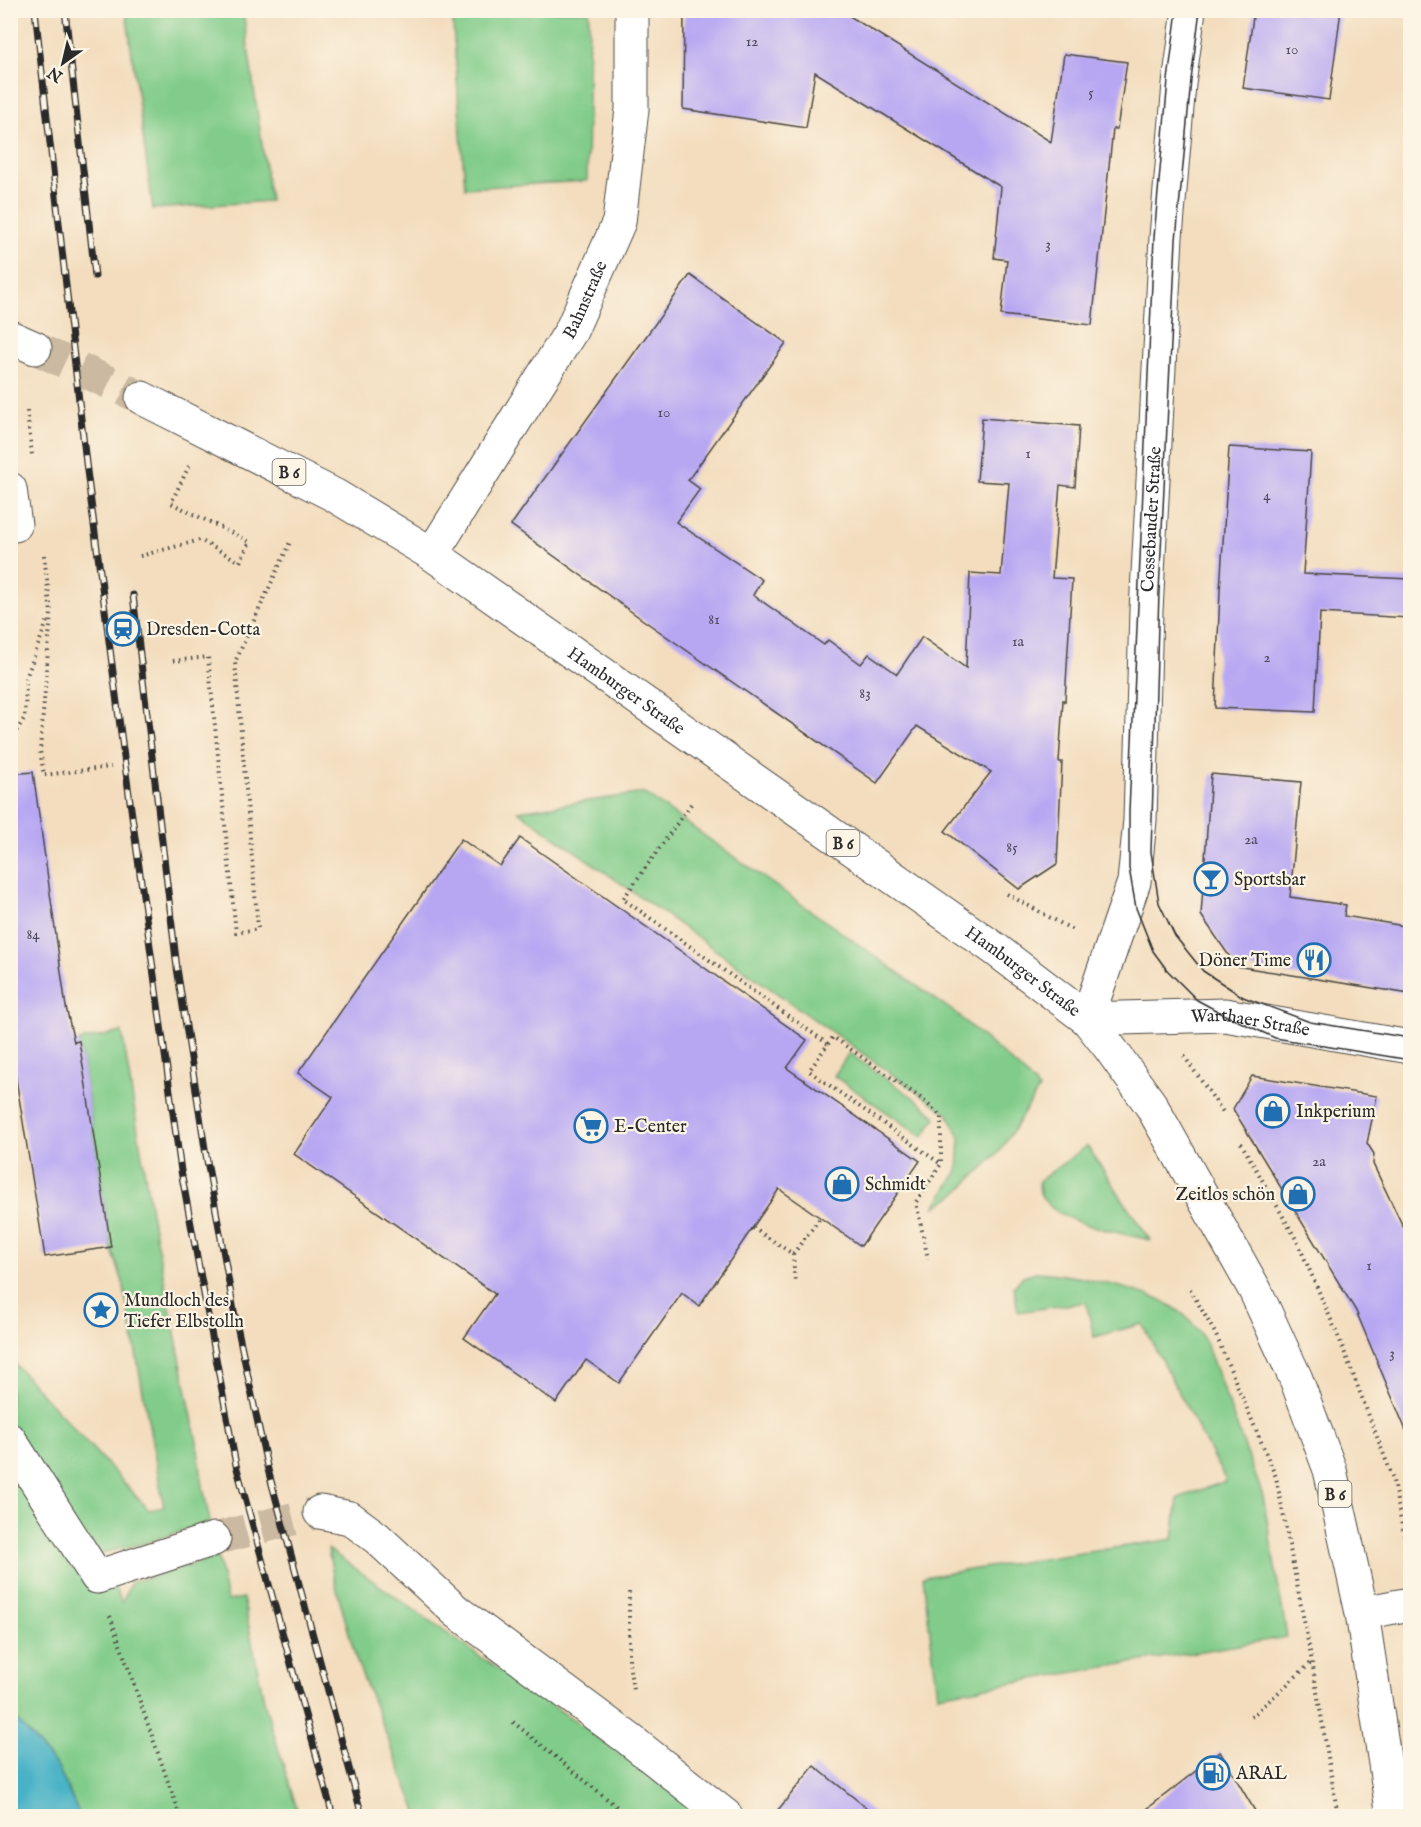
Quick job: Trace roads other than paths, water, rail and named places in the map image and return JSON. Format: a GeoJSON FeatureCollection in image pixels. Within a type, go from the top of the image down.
{"type":"FeatureCollection","features":[{"type":"Feature","properties":{"kind":"main road","name":"Bahnstraße"},"geometry":{"type":"LineString","coordinates":[[432,554],[571,331],[619,222],[632,109],[632,10]]}},
{"type":"Feature","properties":{"kind":"main road","name":"Cossebauder Straße"},"geometry":{"type":"LineString","coordinates":[[1087,1019],[1134,882],[1140,820],[1146,611],[1166,237],[1179,84],[1189,10]]}},
{"type":"Feature","properties":{"kind":"main road","name":"Hamburger Straße"},"geometry":{"type":"LineString","coordinates":[[142,398],[334,495],[432,554],[995,949],[1087,1019]]}},
{"type":"Feature","properties":{"kind":"main road"},"geometry":{"type":"LineString","coordinates":[[10,489],[15,525]]}},
{"type":"Feature","properties":{"kind":"main road","name":"Warthaer Straße"},"geometry":{"type":"LineString","coordinates":[[1087,1019],[1225,1015],[1410,1047]]}},
{"type":"Feature","properties":{"kind":"main road","name":"B 6"},"geometry":{"type":"LineString","coordinates":[[1087,1019],[1151,1105],[1255,1290],[1296,1379],[1330,1470],[1362,1613],[1393,1816]]}},
{"type":"Feature","properties":{"kind":"main road"},"geometry":{"type":"LineString","coordinates":[[10,1440],[97,1577],[214,1539]]}},
{"type":"Feature","properties":{"kind":"main road"},"geometry":{"type":"LineString","coordinates":[[320,1512],[350,1518],[377,1538],[456,1611],[629,1739],[726,1816]]}},
{"type":"Feature","properties":{"kind":"main road"},"geometry":{"type":"LineString","coordinates":[[1362,1613],[1410,1604]]}},
{"type":"Feature","properties":{"kind":"water"},"geometry":{"type":"Polygon","coordinates":[[[11,1713],[58,1768],[80,1816],[11,1816],[11,1713]]]}},
{"type":"Feature","properties":{"kind":"tunnel"},"geometry":{"type":"LineString","coordinates":[[35,348],[142,398]]}},
{"type":"Feature","properties":{"kind":"tunnel"},"geometry":{"type":"LineString","coordinates":[[214,1539],[320,1512]]}},
{"type":"Feature","properties":{"kind":"tram line"},"geometry":{"type":"LineString","coordinates":[[1177,10],[1168,80],[1154,237],[1129,811],[1129,868],[1136,908],[1153,951],[1167,970],[1197,1000],[1275,1038],[1410,1060]]}},
{"type":"Feature","properties":{"kind":"tram line"},"geometry":{"type":"LineString","coordinates":[[1200,10],[1176,240],[1159,592],[1151,852],[1159,903],[1175,936],[1203,971],[1243,997],[1310,1022],[1410,1038]]}},
{"type":"Feature","properties":{"kind":"railway"},"geometry":{"type":"LineString","coordinates":[[35,10],[86,463],[181,1171],[236,1465],[333,1816]]}},
{"type":"Feature","properties":{"kind":"railway"},"geometry":{"type":"LineString","coordinates":[[65,10],[95,276]]}},
{"type":"Feature","properties":{"kind":"railway"},"geometry":{"type":"LineString","coordinates":[[133,595],[177,968],[206,1155],[234,1311],[267,1466],[362,1816]]}},
{"type":"Feature","properties":{"kind":"place","name":"Dresden-Cotta"},"geometry":{"type":"Point","coordinates":[123,629]}},
{"type":"Feature","properties":{"kind":"place","name":"Sportsbar"},"geometry":{"type":"Point","coordinates":[1211,879]}},
{"type":"Feature","properties":{"kind":"place","name":"Döner Time"},"geometry":{"type":"Point","coordinates":[1314,960]}},
{"type":"Feature","properties":{"kind":"place","name":"Inkperium"},"geometry":{"type":"Point","coordinates":[1273,1111]}},
{"type":"Feature","properties":{"kind":"place","name":"E-Center"},"geometry":{"type":"Point","coordinates":[591,1126]}},
{"type":"Feature","properties":{"kind":"place","name":"Schmidt"},"geometry":{"type":"Point","coordinates":[842,1184]}},
{"type":"Feature","properties":{"kind":"place","name":"Zeitlos schön"},"geometry":{"type":"Point","coordinates":[1298,1194]}},
{"type":"Feature","properties":{"kind":"place","name":"Mundloch des Tiefer Elbstolln"},"geometry":{"type":"Point","coordinates":[101,1310]}},
{"type":"Feature","properties":{"kind":"place","name":"ARAL"},"geometry":{"type":"Point","coordinates":[1213,1773]}}]}
